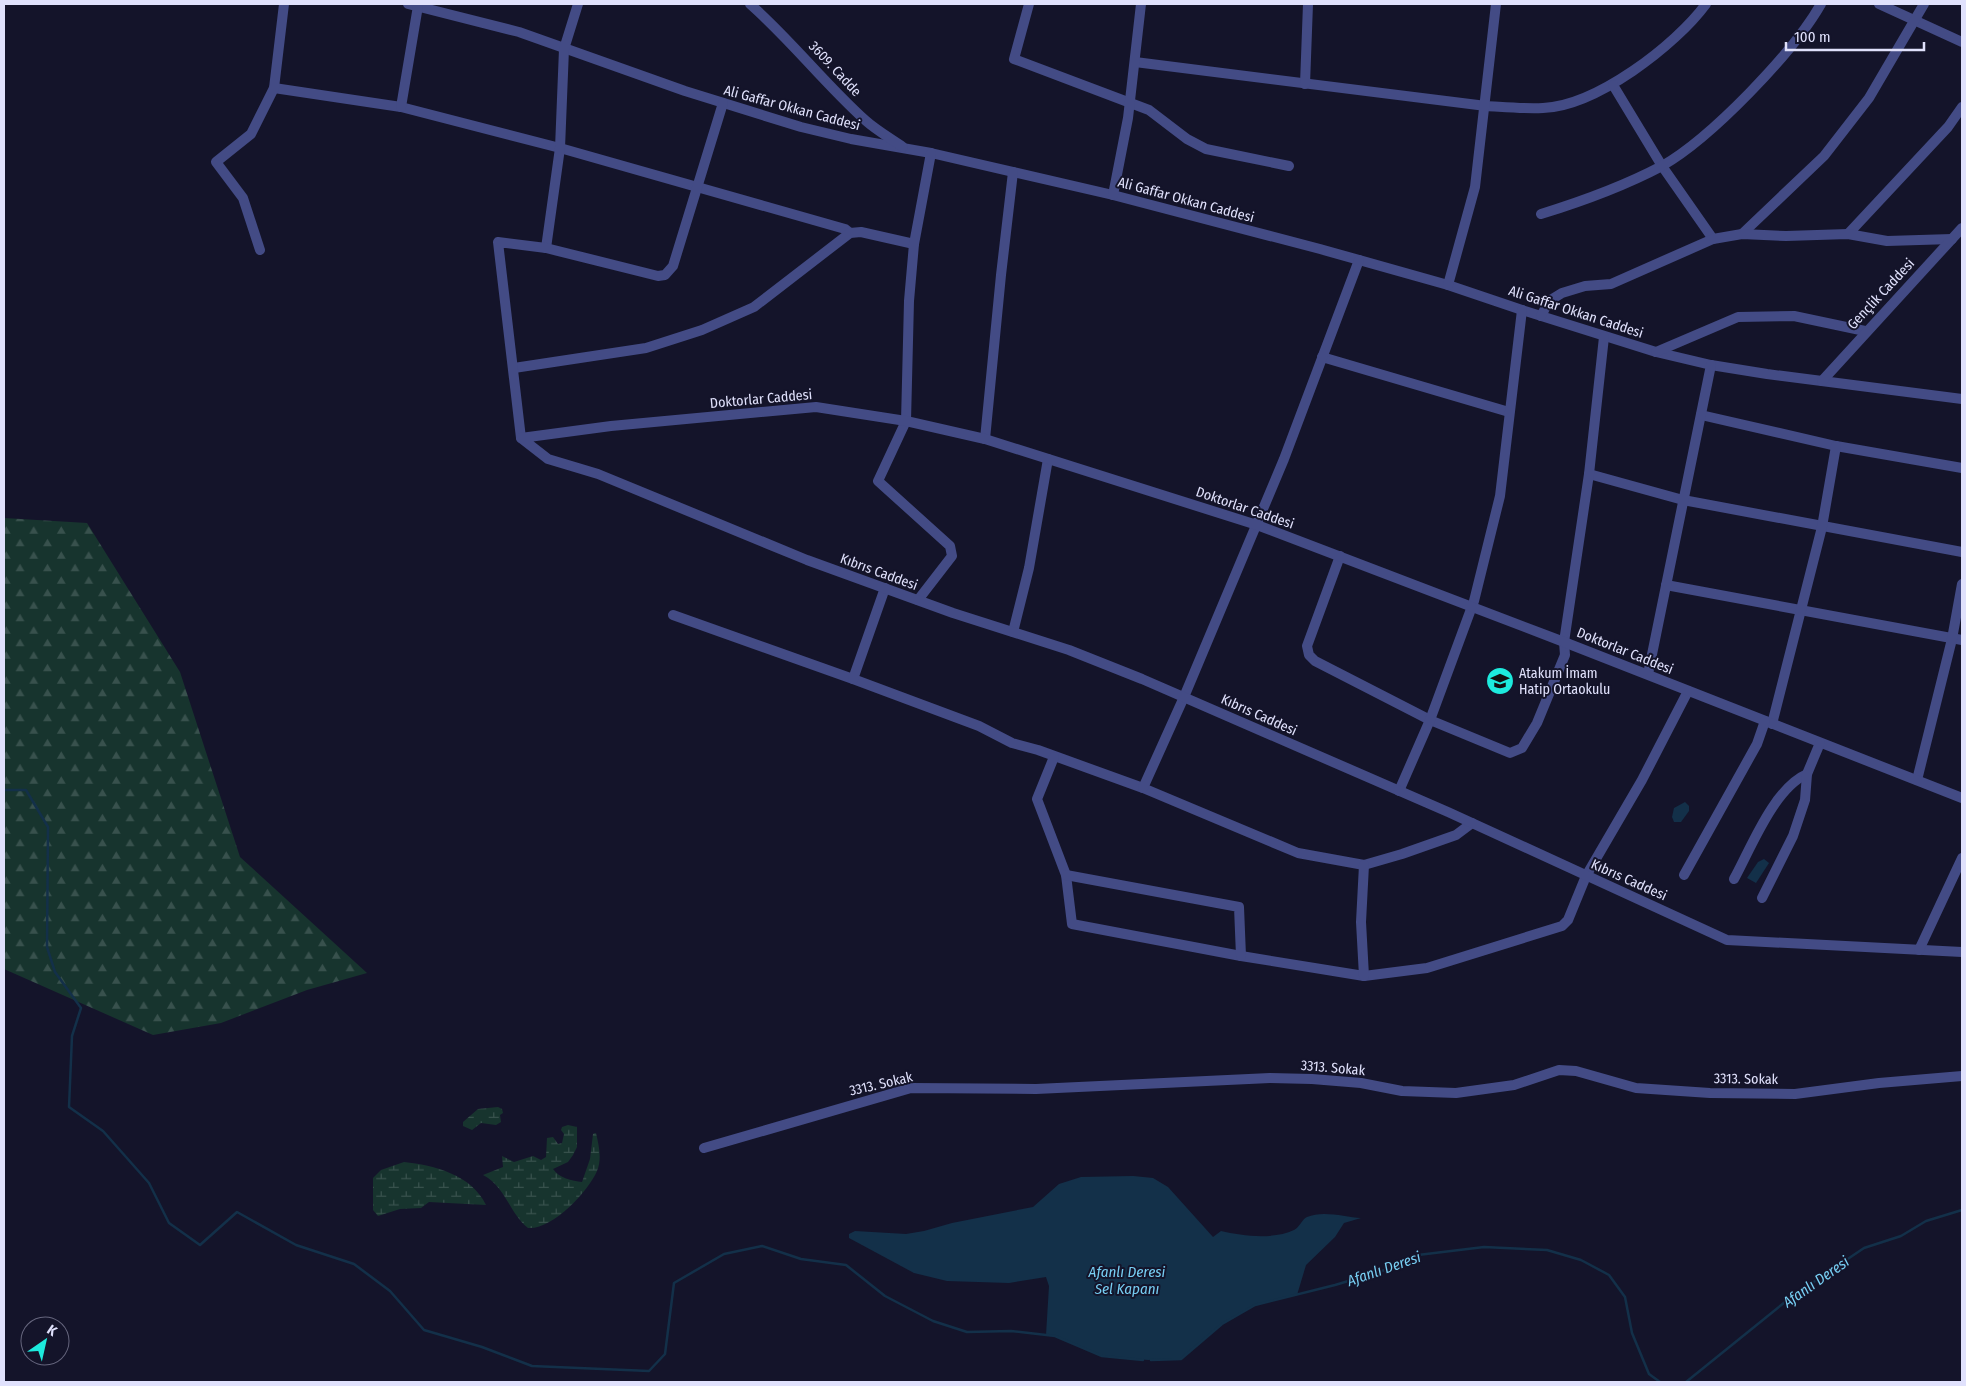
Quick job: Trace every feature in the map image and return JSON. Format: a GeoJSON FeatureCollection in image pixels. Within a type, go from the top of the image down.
{"type":"FeatureCollection","features":[{"type":"Feature","properties":{"kind":"street"},"geometry":{"type":"LineString","coordinates":[[260,250],[243,198],[216,162],[251,134],[274,88],[284,4]]}},
{"type":"Feature","properties":{"kind":"street"},"geometry":{"type":"LineString","coordinates":[[546,248],[560,148],[564,49],[578,4]]}},
{"type":"Feature","properties":{"kind":"street","name":"3609. Cadde"},"geometry":{"type":"LineString","coordinates":[[750,4],[773,23],[856,112],[904,147]]}},
{"type":"Feature","properties":{"kind":"street"},"geometry":{"type":"LineString","coordinates":[[1029,4],[1014,59],[1149,110],[1187,139],[1206,149],[1289,166]]}},
{"type":"Feature","properties":{"kind":"street"},"geometry":{"type":"LineString","coordinates":[[1113,195],[1130,102],[1141,4]]}},
{"type":"Feature","properties":{"kind":"street"},"geometry":{"type":"LineString","coordinates":[[1306,84],[1308,4]]}},
{"type":"Feature","properties":{"kind":"street"},"geometry":{"type":"LineString","coordinates":[[1448,284],[1475,187],[1486,106],[1496,4]]}},
{"type":"Feature","properties":{"kind":"street"},"geometry":{"type":"LineString","coordinates":[[1135,62],[1486,106],[1544,108],[1580,101],[1613,84],[1652,57],[1698,14],[1706,4]]}},
{"type":"Feature","properties":{"kind":"street"},"geometry":{"type":"LineString","coordinates":[[1541,214],[1576,203],[1662,166],[1705,134],[1766,74],[1812,20],[1821,4]]}},
{"type":"Feature","properties":{"kind":"street"},"geometry":{"type":"LineString","coordinates":[[1879,4],[1914,22],[1962,42]]}},
{"type":"Feature","properties":{"kind":"street"},"geometry":{"type":"LineString","coordinates":[[1742,234],[1824,156],[1869,98],[1924,4]]}},
{"type":"Feature","properties":{"kind":"street"},"geometry":{"type":"LineString","coordinates":[[401,107],[413,5]]}},
{"type":"Feature","properties":{"kind":"street","name":"Ali Gaffar Okkan Caddesi"},"geometry":{"type":"LineString","coordinates":[[413,5],[519,32],[723,103],[851,139],[904,147],[1113,195],[1359,260],[1448,284],[1604,337],[1656,352],[1712,365],[1962,399]]}},
{"type":"Feature","properties":{"kind":"street"},"geometry":{"type":"LineString","coordinates":[[1613,84],[1662,166],[1713,240]]}},
{"type":"Feature","properties":{"kind":"street"},"geometry":{"type":"LineString","coordinates":[[274,88],[401,107],[560,148],[845,229],[850,233]]}},
{"type":"Feature","properties":{"kind":"street"},"geometry":{"type":"LineString","coordinates":[[521,438],[498,242],[546,248],[658,276],[666,275],[673,266],[723,103]]}},
{"type":"Feature","properties":{"kind":"street"},"geometry":{"type":"LineString","coordinates":[[1848,234],[1948,128],[1962,107]]}},
{"type":"Feature","properties":{"kind":"street"},"geometry":{"type":"LineString","coordinates":[[918,600],[952,556],[950,546],[878,481],[906,421],[909,301],[914,244],[931,153]]}},
{"type":"Feature","properties":{"kind":"street"},"geometry":{"type":"LineString","coordinates":[[985,439],[1000,275],[1013,172]]}},
{"type":"Feature","properties":{"kind":"street","name":"Gençlik Caddesi"},"geometry":{"type":"LineString","coordinates":[[1822,381],[1865,331],[1962,228]]}},
{"type":"Feature","properties":{"kind":"street"},"geometry":{"type":"LineString","coordinates":[[514,368],[646,348],[702,330],[754,307],[850,233],[861,232],[914,244]]}},
{"type":"Feature","properties":{"kind":"street"},"geometry":{"type":"LineString","coordinates":[[1541,316],[1549,301],[1562,293],[1585,286],[1611,284],[1713,240],[1742,234],[1786,236],[1848,234],[1887,241],[1952,239]]}},
{"type":"Feature","properties":{"kind":"street"},"geometry":{"type":"LineString","coordinates":[[1142,788],[1184,697],[1257,524],[1359,260]]}},
{"type":"Feature","properties":{"kind":"street"},"geometry":{"type":"LineString","coordinates":[[1400,791],[1430,720],[1473,607],[1500,496],[1522,310]]}},
{"type":"Feature","properties":{"kind":"street"},"geometry":{"type":"LineString","coordinates":[[1656,352],[1738,317],[1794,316],[1865,331]]}},
{"type":"Feature","properties":{"kind":"street"},"geometry":{"type":"LineString","coordinates":[[1340,556],[1307,646],[1309,655],[1315,662],[1430,720],[1510,752],[1522,748],[1537,723],[1565,655],[1564,642],[1590,474],[1604,337]]}},
{"type":"Feature","properties":{"kind":"street"},"geometry":{"type":"LineString","coordinates":[[1322,357],[1509,412]]}},
{"type":"Feature","properties":{"kind":"street"},"geometry":{"type":"LineString","coordinates":[[1648,674],[1712,365]]}},
{"type":"Feature","properties":{"kind":"street","name":"Doktorlar Caddesi"},"geometry":{"type":"LineString","coordinates":[[521,438],[611,426],[816,407],[906,421],[985,439],[1257,524],[1648,674],[1962,798]]}},
{"type":"Feature","properties":{"kind":"street"},"geometry":{"type":"LineString","coordinates":[[1701,415],[1836,446],[1962,468]]}},
{"type":"Feature","properties":{"kind":"street","name":"Kıbrıs Caddesi"},"geometry":{"type":"LineString","coordinates":[[521,438],[548,460],[598,474],[807,560],[918,600],[1069,650],[1184,697],[1472,823],[1727,940],[1962,952]]}},
{"type":"Feature","properties":{"kind":"street"},"geometry":{"type":"LineString","coordinates":[[1684,875],[1768,723],[1822,527],[1836,446]]}},
{"type":"Feature","properties":{"kind":"street"},"geometry":{"type":"LineString","coordinates":[[1013,632],[1029,568],[1048,459]]}},
{"type":"Feature","properties":{"kind":"street"},"geometry":{"type":"LineString","coordinates":[[1590,474],[1684,500],[1962,552]]}},
{"type":"Feature","properties":{"kind":"street"},"geometry":{"type":"LineString","coordinates":[[1666,584],[1800,608],[1957,640]]}},
{"type":"Feature","properties":{"kind":"street"},"geometry":{"type":"LineString","coordinates":[[1917,780],[1957,640],[1962,584]]}},
{"type":"Feature","properties":{"kind":"street"},"geometry":{"type":"LineString","coordinates":[[854,679],[885,588]]}},
{"type":"Feature","properties":{"kind":"street"},"geometry":{"type":"LineString","coordinates":[[673,615],[854,679],[979,726],[1012,744],[1038,750],[1142,788],[1298,853],[1364,864],[1456,836],[1472,823]]}},
{"type":"Feature","properties":{"kind":"street"},"geometry":{"type":"LineString","coordinates":[[1054,757],[1037,799],[1066,875],[1072,924],[1240,956],[1364,976],[1427,968],[1554,930],[1568,920],[1586,876],[1642,780],[1688,691]]}},
{"type":"Feature","properties":{"kind":"street"},"geometry":{"type":"LineString","coordinates":[[1762,898],[1793,836],[1805,800],[1807,774],[1820,743]]}},
{"type":"Feature","properties":{"kind":"street"},"geometry":{"type":"LineString","coordinates":[[1734,879],[1773,806],[1788,787],[1807,774]]}},
{"type":"Feature","properties":{"kind":"street"},"geometry":{"type":"LineString","coordinates":[[1919,950],[1962,858]]}},
{"type":"Feature","properties":{"kind":"street"},"geometry":{"type":"LineString","coordinates":[[1364,864],[1361,922],[1364,976]]}},
{"type":"Feature","properties":{"kind":"street"},"geometry":{"type":"LineString","coordinates":[[1066,875],[1239,907],[1240,956]]}},
{"type":"Feature","properties":{"kind":"street","name":"3313. Sokak"},"geometry":{"type":"LineString","coordinates":[[704,1148],[911,1088],[1036,1088],[1304,1078],[1361,1083],[1402,1091],[1456,1092],[1514,1085],[1559,1070],[1576,1071],[1636,1088],[1710,1093],[1795,1094],[1879,1083],[1962,1076]]}},
{"type":"Feature","properties":{"kind":"green space"},"geometry":{"type":"Polygon","coordinates":[[[4,518],[87,523],[180,672],[240,857],[367,973],[307,990],[221,1023],[153,1035],[4,969],[4,518]]]}},
{"type":"Feature","properties":{"kind":"green space"},"geometry":{"type":"Polygon","coordinates":[[[498,1107],[502,1109],[503,1113],[500,1115],[501,1122],[496,1125],[481,1123],[472,1130],[463,1126],[463,1122],[478,1109],[498,1107]]]}},
{"type":"Feature","properties":{"kind":"green space"},"geometry":{"type":"Polygon","coordinates":[[[568,1125],[577,1127],[577,1147],[568,1162],[553,1169],[562,1177],[582,1182],[590,1159],[593,1134],[596,1133],[600,1157],[599,1166],[586,1189],[568,1208],[548,1223],[528,1228],[516,1215],[497,1186],[483,1175],[503,1167],[502,1156],[514,1162],[533,1156],[541,1160],[546,1157],[547,1138],[553,1137],[558,1144],[562,1143],[564,1134],[561,1130],[562,1127],[568,1125]]]}},
{"type":"Feature","properties":{"kind":"green space"},"geometry":{"type":"Polygon","coordinates":[[[404,1162],[428,1166],[451,1173],[472,1186],[486,1205],[429,1202],[421,1208],[400,1209],[378,1216],[373,1210],[373,1178],[381,1170],[404,1162]]]}},
{"type":"Feature","properties":{"kind":"water"},"geometry":{"type":"Polygon","coordinates":[[[1685,802],[1689,806],[1689,811],[1681,822],[1674,822],[1672,817],[1674,808],[1685,802]]]}},
{"type":"Feature","properties":{"kind":"water"},"geometry":{"type":"Polygon","coordinates":[[[1764,859],[1769,863],[1756,883],[1747,878],[1758,862],[1764,859]]]}},
{"type":"Feature","properties":{"kind":"water","name":"Afanlı Deresi Sel Kapanı"},"geometry":{"type":"Polygon","coordinates":[[[1133,1176],[1153,1178],[1168,1187],[1213,1237],[1221,1231],[1248,1236],[1277,1235],[1294,1230],[1307,1217],[1320,1214],[1361,1218],[1344,1223],[1335,1237],[1306,1265],[1297,1295],[1255,1305],[1222,1324],[1181,1359],[1148,1360],[1102,1356],[1055,1336],[1046,1335],[1049,1286],[1046,1277],[1009,1283],[947,1281],[914,1273],[849,1238],[849,1234],[855,1231],[906,1234],[1033,1207],[1059,1184],[1081,1177],[1133,1176]]]}},
{"type":"Feature","properties":{"kind":"waterway"},"geometry":{"type":"LineString","coordinates":[[4,790],[26,790],[48,827],[47,947],[55,972],[81,1008],[72,1036],[69,1107],[103,1131],[149,1183],[169,1223],[200,1245],[237,1212],[296,1245],[354,1264],[390,1291],[424,1330],[482,1347],[532,1366],[649,1371],[665,1354],[674,1283],[724,1254],[762,1246],[801,1259],[846,1265],[885,1296],[933,1321],[967,1332],[1011,1331],[1055,1336],[1102,1356],[1143,1360]]}},
{"type":"Feature","properties":{"kind":"waterway","name":"Afanlı Deresi"},"geometry":{"type":"LineString","coordinates":[[1686,1382],[1790,1298],[1864,1248],[1901,1236],[1926,1221],[1962,1210]]}},
{"type":"Feature","properties":{"kind":"waterway","name":"Afanlı Deresi"},"geometry":{"type":"LineString","coordinates":[[1151,1360],[1181,1359],[1222,1324],[1255,1305],[1385,1270],[1418,1255],[1484,1247],[1547,1250],[1581,1260],[1609,1275],[1625,1297],[1632,1333],[1649,1374],[1660,1382]]}},
{"type":"Feature","properties":{"kind":"place","name":"Atakum İmam Hatip Ortaokulu"},"geometry":{"type":"Point","coordinates":[1500,681]}}]}
